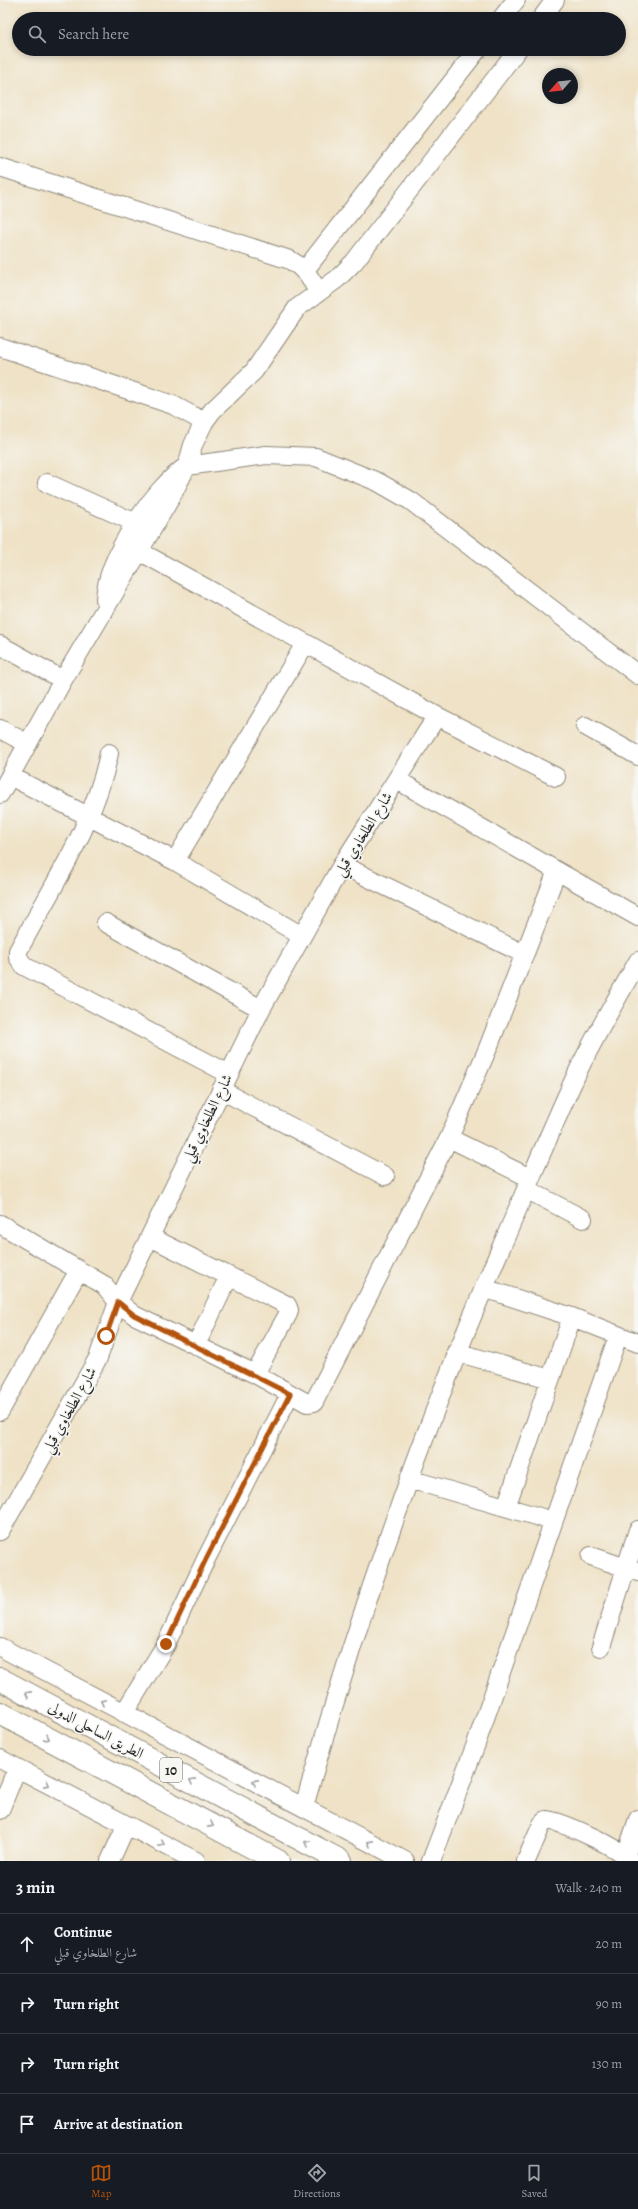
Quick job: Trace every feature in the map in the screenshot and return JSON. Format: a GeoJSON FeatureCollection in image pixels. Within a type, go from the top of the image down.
{"type":"FeatureCollection","features":[{"type":"Feature","properties":{"kind":"highway","name":"الطريق الساحلى الدولى"},"geometry":{"type":"LineString","coordinates":[[0,1679],[341,1861]]}},
{"type":"Feature","properties":{"kind":"highway","name":"الطريق الساحلى الدولى"},"geometry":{"type":"LineString","coordinates":[[0,1713],[278,1861]]}},
{"type":"Feature","properties":{"kind":"street"},"geometry":{"type":"LineString","coordinates":[[507,12],[516,0]]}},
{"type":"Feature","properties":{"kind":"street"},"geometry":{"type":"LineString","coordinates":[[547,12],[556,0]]}},
{"type":"Feature","properties":{"kind":"street"},"geometry":{"type":"LineString","coordinates":[[305,270],[473,56]]}},
{"type":"Feature","properties":{"kind":"street"},"geometry":{"type":"LineString","coordinates":[[0,794],[63,680],[187,466],[193,445],[204,422],[212,411],[254,371],[296,308],[337,279],[354,262],[513,56]]}},
{"type":"Feature","properties":{"kind":"street"},"geometry":{"type":"LineString","coordinates":[[0,167],[282,257],[305,270],[311,278],[318,293]]}},
{"type":"Feature","properties":{"kind":"street"},"geometry":{"type":"LineString","coordinates":[[0,347],[173,406],[204,422]]}},
{"type":"Feature","properties":{"kind":"street"},"geometry":{"type":"LineString","coordinates":[[104,609],[107,583],[111,571],[136,523],[166,483],[187,466],[266,455],[316,457],[378,482],[411,502],[638,675]]}},
{"type":"Feature","properties":{"kind":"street"},"geometry":{"type":"LineString","coordinates":[[47,483],[136,523]]}},
{"type":"Feature","properties":{"kind":"street"},"geometry":{"type":"LineString","coordinates":[[139,551],[437,716],[556,777]]}},
{"type":"Feature","properties":{"kind":"street"},"geometry":{"type":"LineString","coordinates":[[0,644],[63,680]]}},
{"type":"Feature","properties":{"kind":"street"},"geometry":{"type":"LineString","coordinates":[[175,861],[305,644]]}},
{"type":"Feature","properties":{"kind":"street","name":"شارع الطلخاوي قبلي"},"geometry":{"type":"LineString","coordinates":[[0,1531],[89,1377],[98,1358],[118,1302],[261,1009],[342,865],[437,716]]}},
{"type":"Feature","properties":{"kind":"street"},"geometry":{"type":"LineString","coordinates":[[585,726],[638,756]]}},
{"type":"Feature","properties":{"kind":"street"},"geometry":{"type":"LineString","coordinates":[[0,729],[28,744]]}},
{"type":"Feature","properties":{"kind":"street"},"geometry":{"type":"LineString","coordinates":[[108,754],[99,792],[90,817],[18,951],[20,962],[24,966],[385,1176]]}},
{"type":"Feature","properties":{"kind":"street"},"geometry":{"type":"LineString","coordinates":[[10,776],[175,861],[302,936]]}},
{"type":"Feature","properties":{"kind":"street"},"geometry":{"type":"LineString","coordinates":[[397,780],[638,917]]}},
{"type":"Feature","properties":{"kind":"street"},"geometry":{"type":"LineString","coordinates":[[342,865],[524,954]]}},
{"type":"Feature","properties":{"kind":"street"},"geometry":{"type":"LineString","coordinates":[[0,1224],[104,1285],[118,1302],[134,1315],[255,1374],[311,1404],[317,1400],[449,1138],[488,1048],[557,871]]}},
{"type":"Feature","properties":{"kind":"street"},"geometry":{"type":"LineString","coordinates":[[106,923],[261,1009]]}},
{"type":"Feature","properties":{"kind":"street"},"geometry":{"type":"LineString","coordinates":[[304,1808],[329,1719],[408,1479],[456,1352],[580,1067],[638,961]]}},
{"type":"Feature","properties":{"kind":"street"},"geometry":{"type":"LineString","coordinates":[[449,1138],[528,1184],[583,1219]]}},
{"type":"Feature","properties":{"kind":"street"},"geometry":{"type":"LineString","coordinates":[[150,1237],[284,1302],[289,1310],[255,1374]]}},
{"type":"Feature","properties":{"kind":"street"},"geometry":{"type":"LineString","coordinates":[[0,1411],[79,1270]]}},
{"type":"Feature","properties":{"kind":"street"},"geometry":{"type":"LineString","coordinates":[[196,1345],[229,1276]]}},
{"type":"Feature","properties":{"kind":"street"},"geometry":{"type":"LineString","coordinates":[[484,1288],[572,1317],[638,1343]]}},
{"type":"Feature","properties":{"kind":"street"},"geometry":{"type":"LineString","coordinates":[[506,1507],[572,1317]]}},
{"type":"Feature","properties":{"kind":"street"},"geometry":{"type":"LineString","coordinates":[[431,1861],[476,1744],[618,1336]]}},
{"type":"Feature","properties":{"kind":"street"},"geometry":{"type":"LineString","coordinates":[[456,1352],[550,1378]]}},
{"type":"Feature","properties":{"kind":"street"},"geometry":{"type":"LineString","coordinates":[[124,1713],[166,1644],[206,1559],[290,1394]]}},
{"type":"Feature","properties":{"kind":"street"},"geometry":{"type":"LineString","coordinates":[[408,1479],[553,1521]]}},
{"type":"Feature","properties":{"kind":"street"},"geometry":{"type":"LineString","coordinates":[[601,1647],[632,1570],[638,1530]]}},
{"type":"Feature","properties":{"kind":"street"},"geometry":{"type":"LineString","coordinates":[[591,1556],[632,1570]]}},
{"type":"Feature","properties":{"kind":"street"},"geometry":{"type":"LineString","coordinates":[[0,1647],[405,1861]]}},
{"type":"Feature","properties":{"kind":"street"},"geometry":{"type":"LineString","coordinates":[[0,1759],[188,1859]]}},
{"type":"Feature","properties":{"kind":"street"},"geometry":{"type":"LineString","coordinates":[[0,1810],[17,1768]]}},
{"type":"Feature","properties":{"kind":"street"},"geometry":{"type":"LineString","coordinates":[[526,1861],[542,1824],[546,1820],[558,1822],[628,1858],[638,1819]]}},
{"type":"Feature","properties":{"kind":"street"},"geometry":{"type":"LineString","coordinates":[[110,1861],[126,1826]]}},
{"type":"Feature","properties":{"kind":"route"},"geometry":{"type":"LineString","coordinates":[[106,1336],[118,1302],[134,1315],[255,1374],[290,1394],[247,1476],[166,1644]]}}]}
